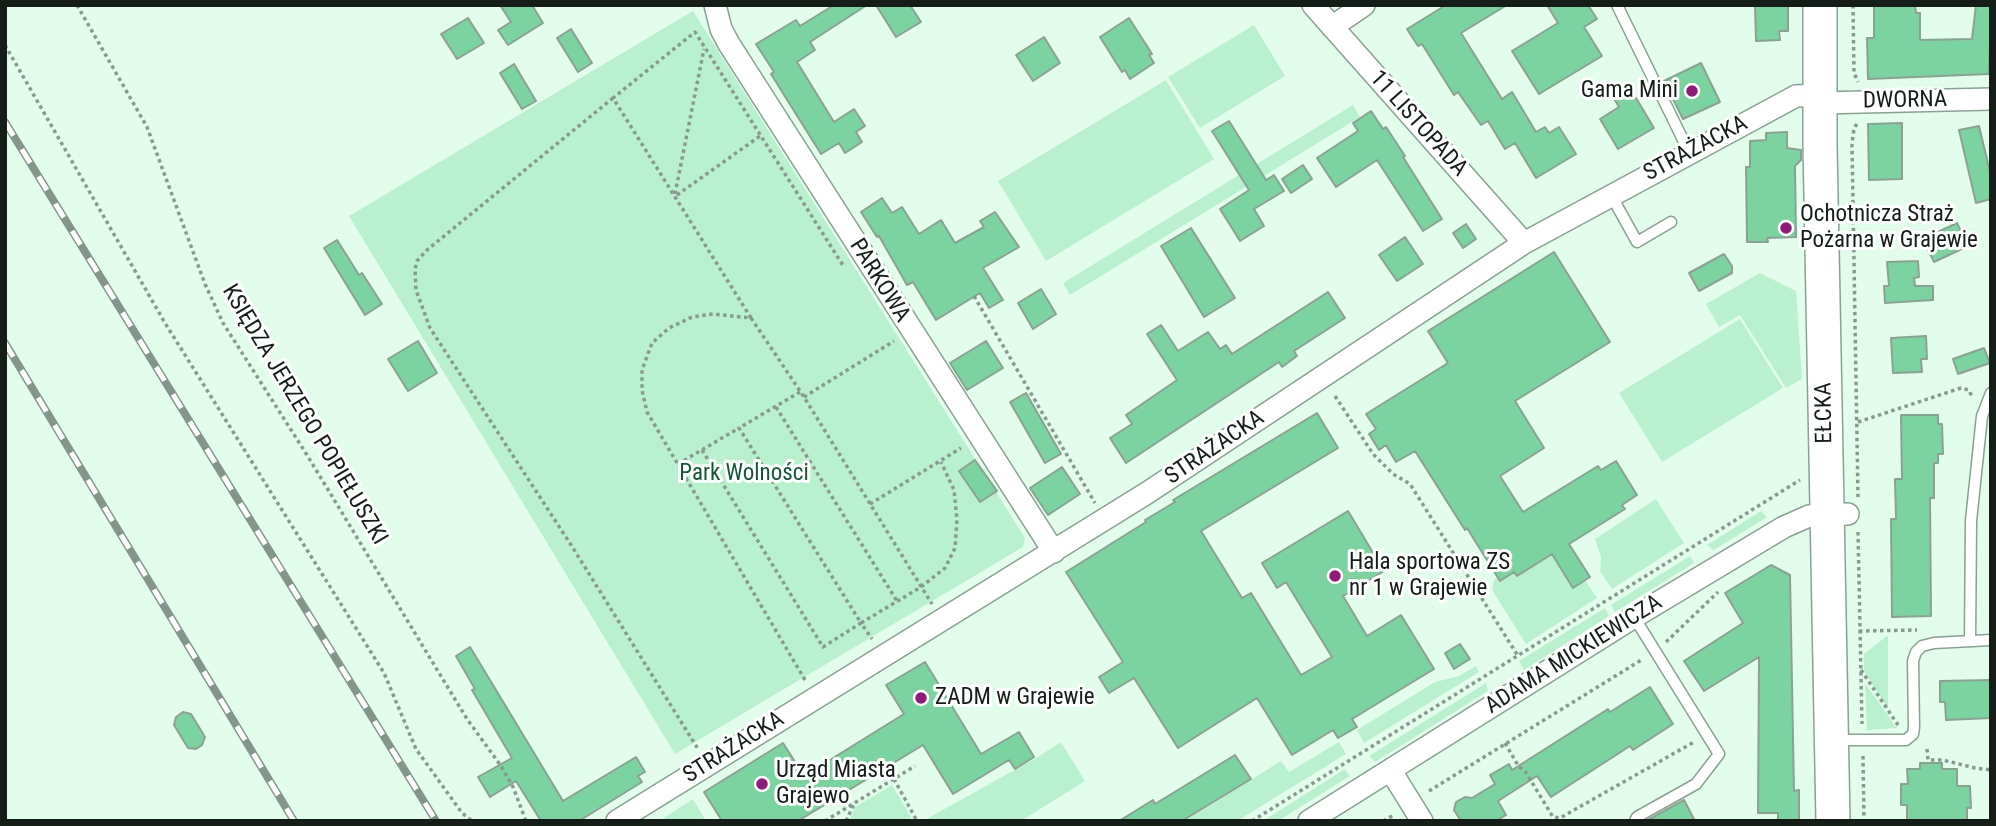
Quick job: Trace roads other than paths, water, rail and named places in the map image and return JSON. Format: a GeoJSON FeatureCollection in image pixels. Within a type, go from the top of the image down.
{"type":"FeatureCollection","features":[{"type":"Feature","properties":{"kind":"main road","name":"EŁCKA"},"geometry":{"type":"LineString","coordinates":[[1820,5],[1836,96]]}},
{"type":"Feature","properties":{"kind":"main road","name":"EŁCKA"},"geometry":{"type":"LineString","coordinates":[[1839,5],[1836,96],[1848,516],[1848,740],[1853,821]]}},
{"type":"Feature","properties":{"kind":"main road","name":"EŁCKA"},"geometry":{"type":"LineString","coordinates":[[1833,821],[1848,740]]}},
{"type":"Feature","properties":{"kind":"street","name":"PARKOWA"},"geometry":{"type":"LineString","coordinates":[[715,5],[721,29],[729,44],[902,336],[1054,552]]}},
{"type":"Feature","properties":{"kind":"street","name":"11 LISTOPADA"},"geometry":{"type":"LineString","coordinates":[[1313,5],[1524,243]]}},
{"type":"Feature","properties":{"kind":"street"},"geometry":{"type":"LineString","coordinates":[[1332,27],[1364,5]]}},
{"type":"Feature","properties":{"kind":"street","name":"STRAŻACKA"},"geometry":{"type":"LineString","coordinates":[[617,821],[1106,519],[1524,243],[1797,96],[1836,96]]}},
{"type":"Feature","properties":{"kind":"street","name":"DWORNA"},"geometry":{"type":"LineString","coordinates":[[1836,96],[1991,99]]}},
{"type":"Feature","properties":{"kind":"street","name":"ADAMA MICKIEWICZA"},"geometry":{"type":"LineString","coordinates":[[1310,821],[1634,617],[1796,520],[1848,516]]}},
{"type":"Feature","properties":{"kind":"street"},"geometry":{"type":"LineString","coordinates":[[1391,771],[1422,821]]}},
{"type":"Feature","properties":{"kind":"lane"},"geometry":{"type":"LineString","coordinates":[[1617,5],[1689,152]]}},
{"type":"Feature","properties":{"kind":"lane"},"geometry":{"type":"LineString","coordinates":[[1611,195],[1637,242],[1671,222]]}},
{"type":"Feature","properties":{"kind":"lane"},"geometry":{"type":"LineString","coordinates":[[1970,641],[1971,521],[1982,416],[1991,393]]}},
{"type":"Feature","properties":{"kind":"lane"},"geometry":{"type":"LineString","coordinates":[[1634,617],[1719,754],[1696,784],[1637,817],[1635,821]]}},
{"type":"Feature","properties":{"kind":"lane"},"geometry":{"type":"LineString","coordinates":[[1848,740],[1906,740],[1909,737],[1914,727],[1913,661],[1922,646],[1991,640]]}},
{"type":"Feature","properties":{"kind":"railway"},"geometry":{"type":"LineString","coordinates":[[5,122],[436,821]]}},
{"type":"Feature","properties":{"kind":"railway"},"geometry":{"type":"LineString","coordinates":[[5,343],[294,821]]}},
{"type":"Feature","properties":{"kind":"place","name":"Gama Mini"},"geometry":{"type":"Point","coordinates":[1692,91]}},
{"type":"Feature","properties":{"kind":"place","name":"Ochotnicza Straż Pożarna w Grajewie"},"geometry":{"type":"Point","coordinates":[1786,228]}},
{"type":"Feature","properties":{"kind":"place","name":"Hala sportowa ZS nr 1 w Grajewie"},"geometry":{"type":"Point","coordinates":[1335,576]}},
{"type":"Feature","properties":{"kind":"place","name":"ZADM w Grajewie"},"geometry":{"type":"Point","coordinates":[921,698]}},
{"type":"Feature","properties":{"kind":"place","name":"Urząd Miasta Grajewo"},"geometry":{"type":"Point","coordinates":[762,784]}},
{"type":"Feature","properties":{"kind":"park label","name":"Park Wolności"},"geometry":{"type":"Point","coordinates":[744,474]}}]}
